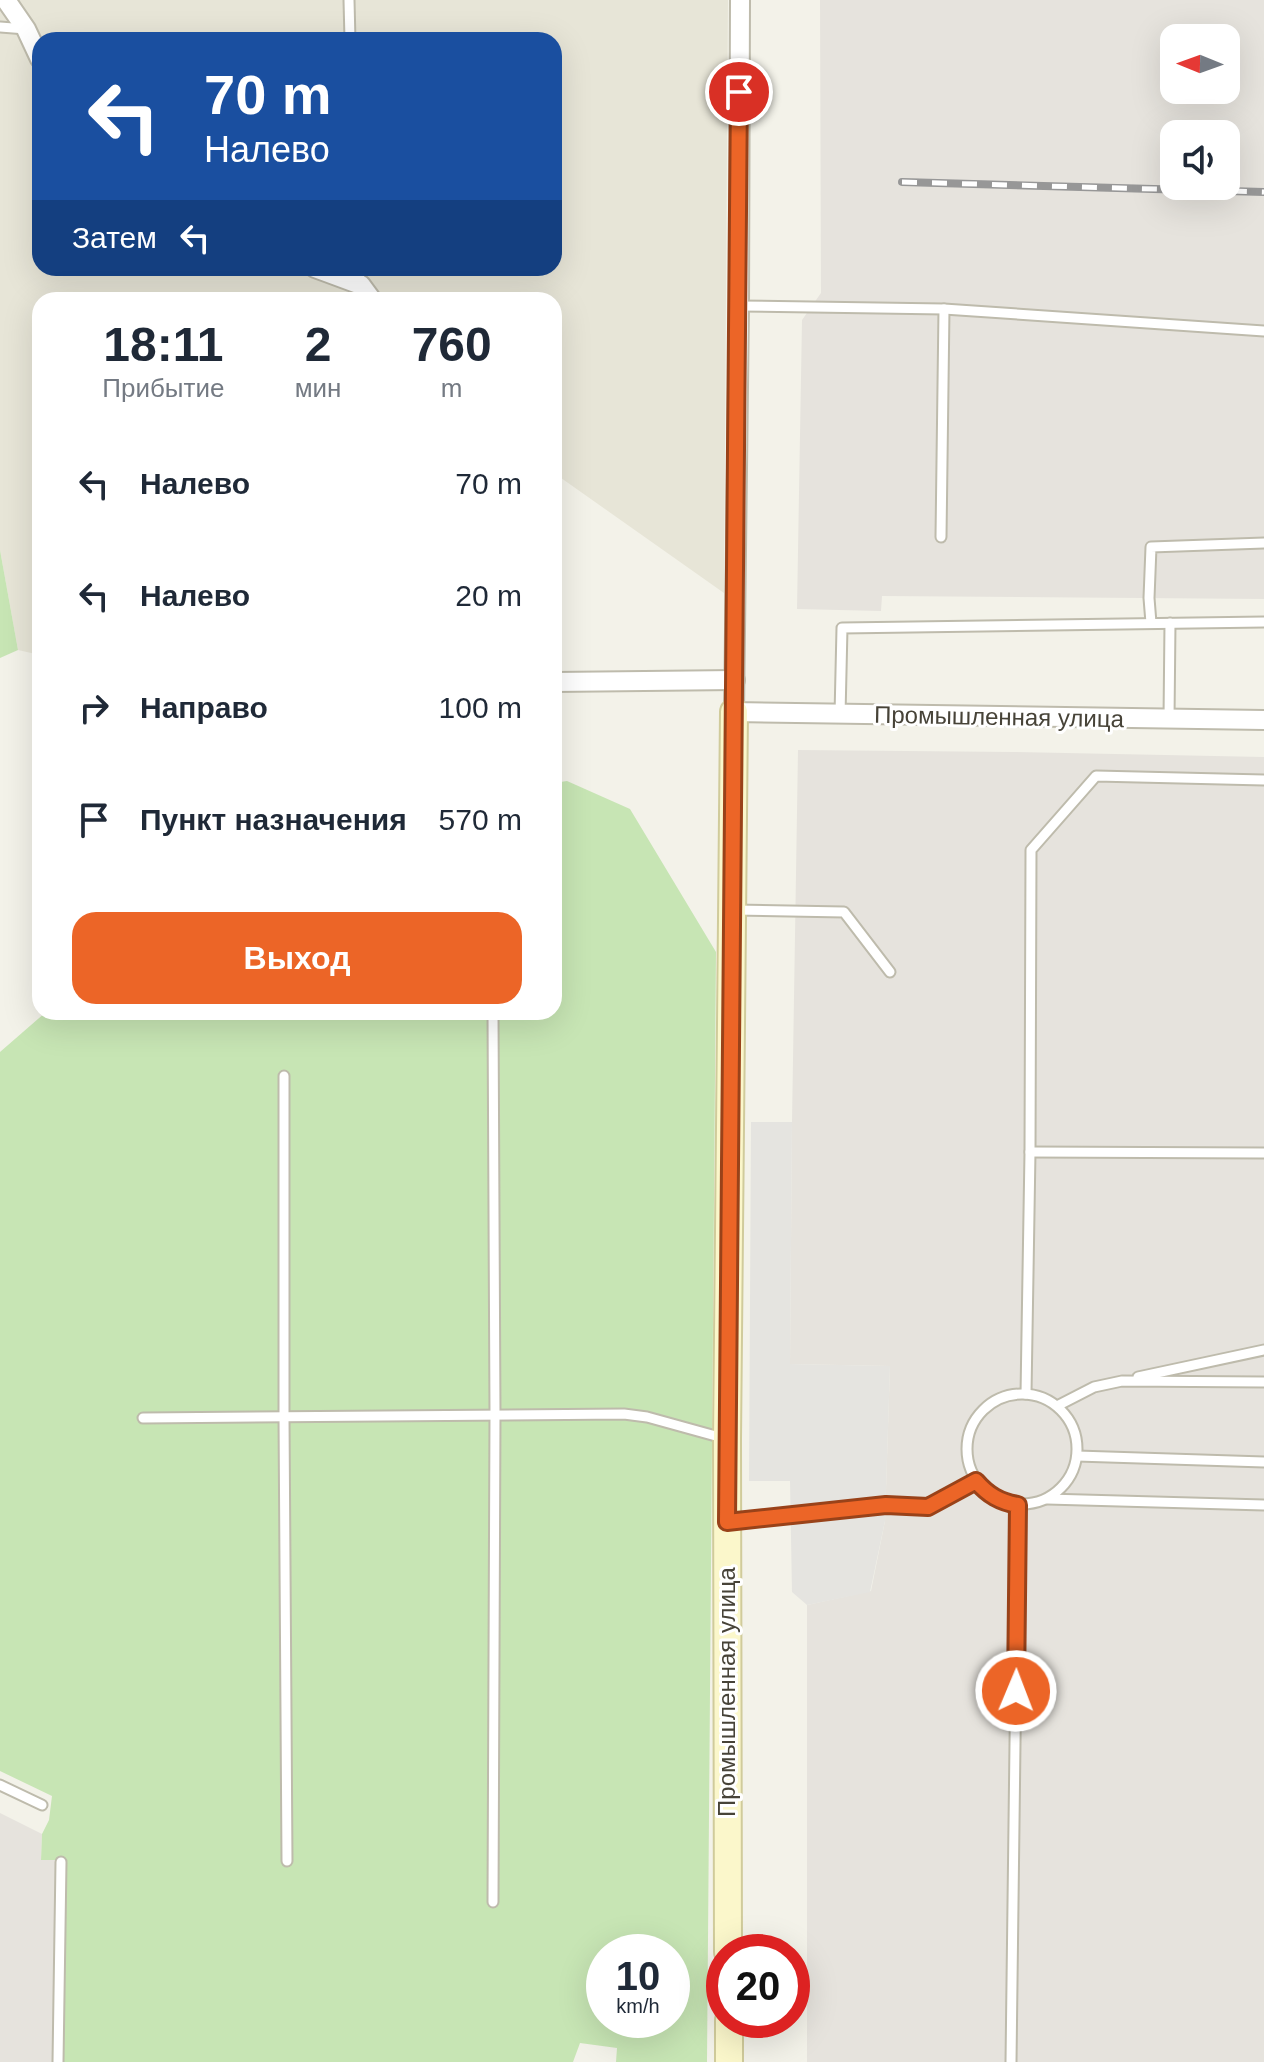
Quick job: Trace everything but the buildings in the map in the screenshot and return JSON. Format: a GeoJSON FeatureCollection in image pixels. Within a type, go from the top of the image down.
{"type":"FeatureCollection","features":[{"type":"Feature","properties":{"kind":"street"},"geometry":{"type":"LineString","coordinates":[[6,0],[32,42]]}},
{"type":"Feature","properties":{"kind":"street","name":"Промышленная улица"},"geometry":{"type":"LineString","coordinates":[[728,1934],[727,1439],[740,0]]}},
{"type":"Feature","properties":{"kind":"street"},"geometry":{"type":"LineString","coordinates":[[340,276],[364,284]]}},
{"type":"Feature","properties":{"kind":"street"},"geometry":{"type":"LineString","coordinates":[[562,682],[735,680]]}},
{"type":"Feature","properties":{"kind":"street","name":"Промышленная улица"},"geometry":{"type":"LineString","coordinates":[[734,712],[1264,720]]}},
{"type":"Feature","properties":{"kind":"street"},"geometry":{"type":"LineString","coordinates":[[729,2038],[729,2062]]}},
{"type":"Feature","properties":{"kind":"lane"},"geometry":{"type":"LineString","coordinates":[[349,0],[350,32]]}},
{"type":"Feature","properties":{"kind":"lane"},"geometry":{"type":"LineString","coordinates":[[0,27],[26,29]]}},
{"type":"Feature","properties":{"kind":"lane"},"geometry":{"type":"LineString","coordinates":[[739,306],[944,309],[1264,331]]}},
{"type":"Feature","properties":{"kind":"lane"},"geometry":{"type":"LineString","coordinates":[[941,537],[944,309]]}},
{"type":"Feature","properties":{"kind":"lane"},"geometry":{"type":"LineString","coordinates":[[1151,623],[1151,547],[1264,543]]}},
{"type":"Feature","properties":{"kind":"lane"},"geometry":{"type":"LineString","coordinates":[[840,715],[842,628],[1264,622]]}},
{"type":"Feature","properties":{"kind":"lane"},"geometry":{"type":"LineString","coordinates":[[1169,719],[1170,623]]}},
{"type":"Feature","properties":{"kind":"lane"},"geometry":{"type":"LineString","coordinates":[[1026,1394],[1031,850],[1096,776],[1264,780]]}},
{"type":"Feature","properties":{"kind":"lane"},"geometry":{"type":"LineString","coordinates":[[731,910],[844,912],[890,972]]}},
{"type":"Feature","properties":{"kind":"lane"},"geometry":{"type":"LineString","coordinates":[[493,1020],[493,1902]]}},
{"type":"Feature","properties":{"kind":"lane"},"geometry":{"type":"LineString","coordinates":[[284,1076],[287,1861]]}},
{"type":"Feature","properties":{"kind":"lane"},"geometry":{"type":"LineString","coordinates":[[1030,1152],[1264,1153]]}},
{"type":"Feature","properties":{"kind":"lane"},"geometry":{"type":"LineString","coordinates":[[1057,1406],[1094,1387],[1264,1350]]}},
{"type":"Feature","properties":{"kind":"lane"},"geometry":{"type":"LineString","coordinates":[[1122,1381],[1264,1382]]}},
{"type":"Feature","properties":{"kind":"lane"},"geometry":{"type":"LineString","coordinates":[[1015,1394],[1047,1400],[1057,1406],[1075,1433],[1077,1456],[1072,1473],[1062,1489],[1033,1504],[1018,1505],[994,1498],[976,1481],[966,1452],[973,1422],[979,1413],[995,1400],[1015,1394]]}},
{"type":"Feature","properties":{"kind":"lane"},"geometry":{"type":"LineString","coordinates":[[143,1418],[624,1414],[647,1417],[727,1439]]}},
{"type":"Feature","properties":{"kind":"lane"},"geometry":{"type":"LineString","coordinates":[[1077,1456],[1264,1462]]}},
{"type":"Feature","properties":{"kind":"lane"},"geometry":{"type":"LineString","coordinates":[[727,1522],[886,1505],[928,1507],[976,1481]]}},
{"type":"Feature","properties":{"kind":"lane"},"geometry":{"type":"LineString","coordinates":[[1047,1499],[1264,1505]]}},
{"type":"Feature","properties":{"kind":"lane"},"geometry":{"type":"LineString","coordinates":[[1011,2062],[1018,1505]]}},
{"type":"Feature","properties":{"kind":"lane"},"geometry":{"type":"LineString","coordinates":[[0,1785],[42,1805]]}},
{"type":"Feature","properties":{"kind":"lane"},"geometry":{"type":"LineString","coordinates":[[58,2062],[61,1862]]}},
{"type":"Feature","properties":{"kind":"shaded area"},"geometry":{"type":"Polygon","coordinates":[[[0,0],[728,0],[724,593],[562,479],[562,292],[32,292],[32,653],[18,650],[0,550],[0,0]]]}},
{"type":"Feature","properties":{"kind":"shaded area"},"geometry":{"type":"Polygon","coordinates":[[[820,0],[1264,0],[1264,599],[882,596],[881,611],[797,609],[802,320],[821,293],[820,0]]]}},
{"type":"Feature","properties":{"kind":"shaded area"},"geometry":{"type":"Polygon","coordinates":[[[798,750],[1264,757],[1264,2062],[807,2062],[807,2038],[810,2038],[810,1934],[807,1934],[807,1605],[871,1591],[885,1521],[890,1366],[790,1364],[798,750]]]}},
{"type":"Feature","properties":{"kind":"shaded area"},"geometry":{"type":"Polygon","coordinates":[[[751,1122],[792,1122],[790,1364],[890,1366],[885,1521],[870,1592],[807,1605],[792,1592],[790,1481],[749,1481],[751,1122]]]}},
{"type":"Feature","properties":{"kind":"shaded area"},"geometry":{"type":"Polygon","coordinates":[[[0,1813],[42,1834],[41,1860],[58,1860],[55,2062],[0,2062],[0,1813]]]}},
{"type":"Feature","properties":{"kind":"green space"},"geometry":{"type":"Polygon","coordinates":[[[0,550],[18,650],[0,658],[0,550]]]}},
{"type":"Feature","properties":{"kind":"green space"},"geometry":{"type":"Polygon","coordinates":[[[567,781],[630,809],[716,952],[707,2062],[616,2062],[617,2048],[580,2043],[573,2062],[55,2062],[57,1860],[41,1860],[42,1834],[49,1820],[52,1796],[0,1771],[0,1052],[37,1020],[562,1020],[562,782],[567,781]]]}},
{"type":"Feature","properties":{"kind":"railway"},"geometry":{"type":"LineString","coordinates":[[902,182],[1264,192]]}},
{"type":"Feature","properties":{"kind":"route"},"geometry":{"type":"LineString","coordinates":[[739,92],[727,1522],[886,1505],[928,1507],[976,1481],[994,1498],[1018,1505],[1016,1691]]}}]}
